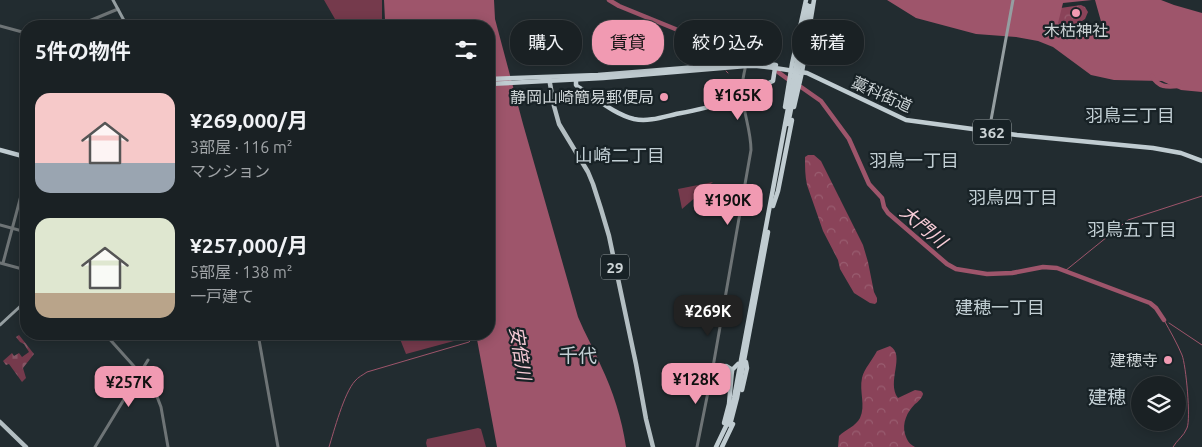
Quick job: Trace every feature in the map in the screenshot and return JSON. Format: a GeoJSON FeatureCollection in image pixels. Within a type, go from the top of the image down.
{"type":"FeatureCollection","features":[{"type":"Feature","properties":{"kind":"highway"},"geometry":{"type":"LineString","coordinates":[[769,220],[776,155],[796,47],[810,0]]}},
{"type":"Feature","properties":{"kind":"highway"},"geometry":{"type":"LineString","coordinates":[[769,220],[778,191],[802,72],[810,0]]}},
{"type":"Feature","properties":{"kind":"highway"},"geometry":{"type":"LineString","coordinates":[[773,206],[810,0]]}},
{"type":"Feature","properties":{"kind":"highway","name":"362"},"geometry":{"type":"LineString","coordinates":[[495,79],[576,80],[640,76],[746,65]]}},
{"type":"Feature","properties":{"kind":"highway","name":"362"},"geometry":{"type":"LineString","coordinates":[[495,83],[746,65],[792,70]]}},
{"type":"Feature","properties":{"kind":"highway","name":"362"},"geometry":{"type":"LineString","coordinates":[[776,65],[792,70]]}},
{"type":"Feature","properties":{"kind":"highway"},"geometry":{"type":"LineString","coordinates":[[576,80],[578,87],[613,110],[639,120],[657,119],[723,102],[742,95],[773,81],[775,68]]}},
{"type":"Feature","properties":{"kind":"highway","name":"藁科街道"},"geometry":{"type":"LineString","coordinates":[[792,70],[802,72],[828,83],[906,120],[989,131],[1153,148],[1181,153],[1202,161]]}},
{"type":"Feature","properties":{"kind":"highway"},"geometry":{"type":"LineString","coordinates":[[718,447],[727,433],[734,414],[740,367],[791,104]]}},
{"type":"Feature","properties":{"kind":"highway"},"geometry":{"type":"LineString","coordinates":[[0,150],[20,155]]}},
{"type":"Feature","properties":{"kind":"highway"},"geometry":{"type":"LineString","coordinates":[[718,447],[737,412],[747,368],[746,362]]}},
{"type":"Feature","properties":{"kind":"highway"},"geometry":{"type":"LineString","coordinates":[[726,366],[731,369],[732,374]]}},
{"type":"Feature","properties":{"kind":"highway"},"geometry":{"type":"LineString","coordinates":[[718,447],[727,412],[732,374],[734,368],[740,367]]}},
{"type":"Feature","properties":{"kind":"main road"},"geometry":{"type":"LineString","coordinates":[[113,0],[124,20]]}},
{"type":"Feature","properties":{"kind":"main road"},"geometry":{"type":"LineString","coordinates":[[989,131],[1013,0]]}},
{"type":"Feature","properties":{"kind":"main road","name":"29"},"geometry":{"type":"LineString","coordinates":[[548,79],[559,124],[594,184],[609,236],[653,447]]}},
{"type":"Feature","properties":{"kind":"main road"},"geometry":{"type":"LineString","coordinates":[[0,325],[20,307]]}},
{"type":"Feature","properties":{"kind":"main road"},"geometry":{"type":"LineString","coordinates":[[0,422],[26,447]]}},
{"type":"Feature","properties":{"kind":"main road"},"geometry":{"type":"LineString","coordinates":[[0,426],[22,447]]}},
{"type":"Feature","properties":{"kind":"street"},"geometry":{"type":"LineString","coordinates":[[91,20],[118,9]]}},
{"type":"Feature","properties":{"kind":"street"},"geometry":{"type":"LineString","coordinates":[[0,26],[20,31]]}},
{"type":"Feature","properties":{"kind":"street"},"geometry":{"type":"LineString","coordinates":[[697,447],[751,150],[742,95],[742,83],[746,65]]}},
{"type":"Feature","properties":{"kind":"street"},"geometry":{"type":"LineString","coordinates":[[20,199],[1,263],[20,268]]}},
{"type":"Feature","properties":{"kind":"street"},"geometry":{"type":"LineString","coordinates":[[0,225],[20,230]]}},
{"type":"Feature","properties":{"kind":"street"},"geometry":{"type":"LineString","coordinates":[[110,340],[153,389],[159,400],[168,447]]}},
{"type":"Feature","properties":{"kind":"street"},"geometry":{"type":"LineString","coordinates":[[259,340],[278,447]]}},
{"type":"Feature","properties":{"kind":"street"},"geometry":{"type":"LineString","coordinates":[[95,447],[148,360]]}},
{"type":"Feature","properties":{"kind":"green space"},"geometry":{"type":"Polygon","coordinates":[[[324,0],[382,0],[383,20],[336,20],[324,0]]]}},
{"type":"Feature","properties":{"kind":"green space"},"geometry":{"type":"Polygon","coordinates":[[[1081,5],[1088,12],[1085,19],[1064,27],[1056,27],[1054,9],[1081,5]]]}},
{"type":"Feature","properties":{"kind":"green space"},"geometry":{"type":"Polygon","coordinates":[[[814,155],[821,161],[863,245],[877,298],[875,304],[854,293],[840,269],[838,260],[823,231],[807,185],[805,157],[814,155]]]}},
{"type":"Feature","properties":{"kind":"green space"},"geometry":{"type":"Polygon","coordinates":[[[713,182],[682,209],[678,189],[713,182]]]}},
{"type":"Feature","properties":{"kind":"green space"},"geometry":{"type":"Polygon","coordinates":[[[19,335],[20,340],[23,340],[34,354],[23,368],[26,378],[22,382],[9,364],[6,365],[3,361],[12,353],[14,356],[19,353],[22,357],[29,352],[16,337],[19,335]]]}},
{"type":"Feature","properties":{"kind":"green space"},"geometry":{"type":"Polygon","coordinates":[[[400,340],[458,340],[406,354],[400,340]]]}},
{"type":"Feature","properties":{"kind":"green space"},"geometry":{"type":"Polygon","coordinates":[[[890,346],[896,356],[894,384],[898,398],[915,390],[921,391],[923,394],[910,411],[905,422],[905,434],[910,443],[915,447],[838,447],[839,436],[856,423],[862,413],[861,383],[865,371],[877,351],[890,346]]]}},
{"type":"Feature","properties":{"kind":"green space"},"geometry":{"type":"Polygon","coordinates":[[[478,428],[481,429],[486,447],[427,447],[427,439],[478,428]]]}},
{"type":"Feature","properties":{"kind":"water","name":"安倍川"},"geometry":{"type":"Polygon","coordinates":[[[384,0],[494,0],[495,19],[578,317],[613,395],[626,447],[497,447],[477,340],[495,340],[495,20],[385,20],[384,0]]]}},
{"type":"Feature","properties":{"kind":"water"},"geometry":{"type":"Polygon","coordinates":[[[887,0],[1092,0],[1063,3],[1058,23],[1069,36],[1085,37],[1096,34],[1102,25],[1095,0],[1161,0],[1202,13],[1202,92],[1181,90],[1162,81],[1114,80],[1091,75],[1053,47],[1038,41],[1016,37],[976,34],[916,18],[887,0]]]}},
{"type":"Feature","properties":{"kind":"waterway","name":"大門川"},"geometry":{"type":"LineString","coordinates":[[609,0],[674,28]]}},
{"type":"Feature","properties":{"kind":"waterway","name":"大門川"},"geometry":{"type":"LineString","coordinates":[[778,72],[789,80]]}},
{"type":"Feature","properties":{"kind":"waterway"},"geometry":{"type":"LineString","coordinates":[[1152,76],[1160,85],[1179,86]]}},
{"type":"Feature","properties":{"kind":"waterway","name":"大門川"},"geometry":{"type":"LineString","coordinates":[[801,87],[821,101],[849,139],[869,184],[882,198],[888,213],[947,264],[956,269],[987,274],[1012,273],[1043,267],[1057,268],[1150,303],[1164,320]]}},
{"type":"Feature","properties":{"kind":"waterway"},"geometry":{"type":"LineString","coordinates":[[1065,271],[1128,220],[1202,196]]}},
{"type":"Feature","properties":{"kind":"waterway"},"geometry":{"type":"LineString","coordinates":[[1164,320],[1182,355],[1188,392],[1187,428],[1173,447]]}},
{"type":"Feature","properties":{"kind":"waterway"},"geometry":{"type":"LineString","coordinates":[[1169,323],[1202,345]]}},
{"type":"Feature","properties":{"kind":"waterway"},"geometry":{"type":"LineString","coordinates":[[329,447],[343,403],[358,378],[367,372],[471,340]]}},
{"type":"Feature","properties":{"kind":"place","name":"木枯神社"},"geometry":{"type":"Point","coordinates":[1076,13]}},
{"type":"Feature","properties":{"kind":"place","name":"静岡山崎簡易郵便局"},"geometry":{"type":"Point","coordinates":[664,97]}},
{"type":"Feature","properties":{"kind":"place","name":"建穂寺"},"geometry":{"type":"Point","coordinates":[1168,360]}},
{"type":"Feature","properties":{"kind":"district","name":"羽鳥三丁目"},"geometry":{"type":"Point","coordinates":[1130,115]}},
{"type":"Feature","properties":{"kind":"district","name":"山崎二丁目"},"geometry":{"type":"Point","coordinates":[620,155]}},
{"type":"Feature","properties":{"kind":"district","name":"羽鳥一丁目"},"geometry":{"type":"Point","coordinates":[914,160]}},
{"type":"Feature","properties":{"kind":"district","name":"羽鳥四丁目"},"geometry":{"type":"Point","coordinates":[1013,197]}},
{"type":"Feature","properties":{"kind":"district","name":"羽鳥五丁目"},"geometry":{"type":"Point","coordinates":[1132,229]}},
{"type":"Feature","properties":{"kind":"district","name":"建穂一丁目"},"geometry":{"type":"Point","coordinates":[1000,307]}},
{"type":"Feature","properties":{"kind":"district","name":"千代"},"geometry":{"type":"Point","coordinates":[578,355]}},
{"type":"Feature","properties":{"kind":"district","name":"建穂"},"geometry":{"type":"Point","coordinates":[1107,397]}}]}
